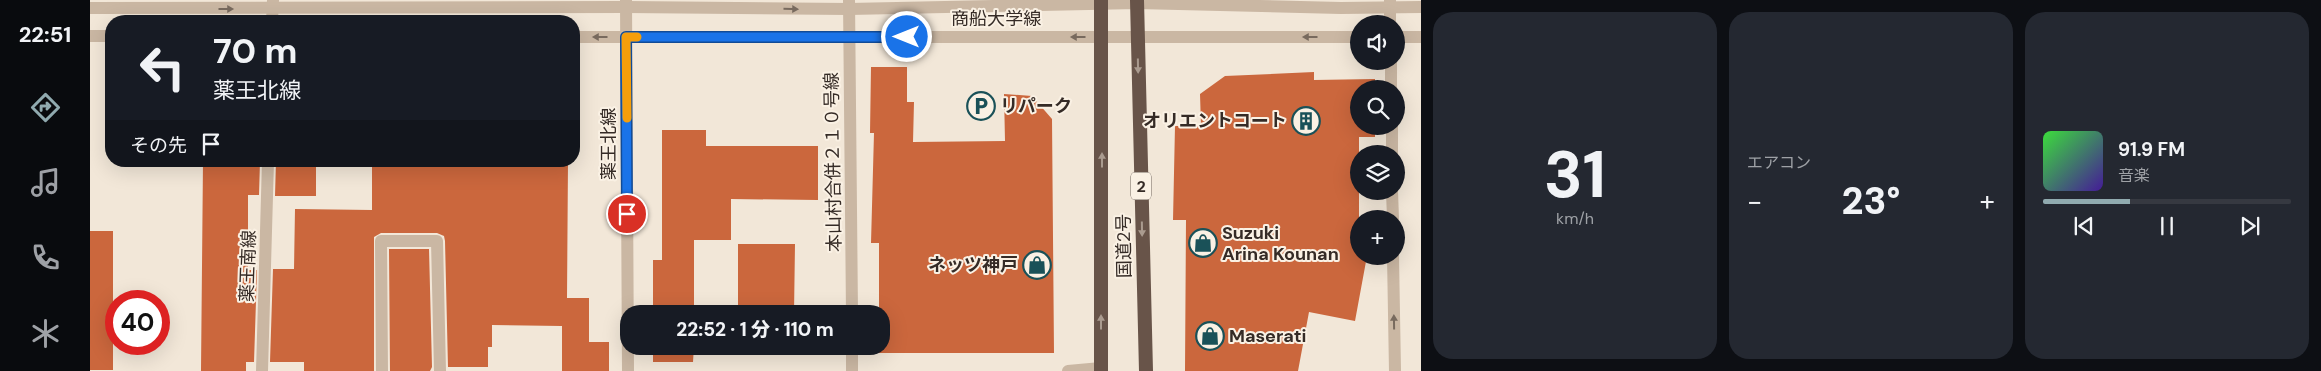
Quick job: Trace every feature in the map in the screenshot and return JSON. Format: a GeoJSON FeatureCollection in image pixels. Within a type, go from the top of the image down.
{"type":"FeatureCollection","features":[{"type":"Feature","properties":{"kind":"highway","name":"国道2号"},"geometry":{"type":"LineString","coordinates":[[1137,1],[1146,371]]}},
{"type":"Feature","properties":{"kind":"highway","name":"国道2号"},"geometry":{"type":"LineString","coordinates":[[1101,2],[1101,370]]}},
{"type":"Feature","properties":{"kind":"street","name":"商船大学線"},"geometry":{"type":"LineString","coordinates":[[90,8],[273,10],[626,4],[849,5],[1137,1],[1341,8],[1390,3],[1421,7]]}},
{"type":"Feature","properties":{"kind":"street","name":"薬王北線"},"geometry":{"type":"LineString","coordinates":[[626,4],[628,371]]}},
{"type":"Feature","properties":{"kind":"street","name":"本山村合併２１０号線"},"geometry":{"type":"LineString","coordinates":[[849,5],[852,305]]}},
{"type":"Feature","properties":{"kind":"street"},"geometry":{"type":"LineString","coordinates":[[90,36],[105,36]]}},
{"type":"Feature","properties":{"kind":"street","name":"商船大学線"},"geometry":{"type":"LineString","coordinates":[[580,37],[1350,37]]}},
{"type":"Feature","properties":{"kind":"street"},"geometry":{"type":"LineString","coordinates":[[1405,37],[1421,37]]}},
{"type":"Feature","properties":{"kind":"street","name":"薬王南線"},"geometry":{"type":"LineString","coordinates":[[262,371],[268,167]]}},
{"type":"Feature","properties":{"kind":"street"},"geometry":{"type":"LineString","coordinates":[[382,371],[381,240],[437,241],[440,371]]}},
{"type":"Feature","properties":{"kind":"street"},"geometry":{"type":"LineString","coordinates":[[1393,265],[1395,371]]}},
{"type":"Feature","properties":{"kind":"street"},"geometry":{"type":"LineString","coordinates":[[852,355],[852,371]]}},
{"type":"Feature","properties":{"kind":"street"},"geometry":{"type":"LineString","coordinates":[[1068,371],[1101,370]]}},
{"type":"Feature","properties":{"kind":"building"},"geometry":{"type":"Polygon","coordinates":[[[871,67],[907,67],[907,102],[914,102],[913,142],[1005,141],[1004,94],[1032,96],[1052,119],[1054,353],[890,353],[890,305],[879,305],[879,243],[871,243],[874,133],[870,133],[871,67]]]}},
{"type":"Feature","properties":{"kind":"building"},"geometry":{"type":"Polygon","coordinates":[[[1314,72],[1314,80],[1375,79],[1350,80],[1350,135],[1375,135],[1375,137],[1359,137],[1359,145],[1350,145],[1350,200],[1359,200],[1359,210],[1350,210],[1350,265],[1365,265],[1355,321],[1309,312],[1298,371],[1185,371],[1186,220],[1173,220],[1175,126],[1201,126],[1200,94],[1225,76],[1314,72]]]}},
{"type":"Feature","properties":{"kind":"building"},"geometry":{"type":"Polygon","coordinates":[[[662,130],[706,130],[706,146],[818,146],[818,200],[731,199],[731,240],[694,240],[694,305],[653,305],[653,260],[662,260],[662,130]]]}},
{"type":"Feature","properties":{"kind":"building"},"geometry":{"type":"Polygon","coordinates":[[[203,167],[260,167],[259,195],[248,195],[248,270],[257,270],[254,362],[246,362],[246,371],[201,371],[203,167]]]}},
{"type":"Feature","properties":{"kind":"building"},"geometry":{"type":"Polygon","coordinates":[[[276,167],[316,167],[316,196],[275,196],[276,167]]]}},
{"type":"Feature","properties":{"kind":"building"},"geometry":{"type":"Polygon","coordinates":[[[372,167],[568,167],[567,298],[589,298],[589,342],[609,342],[609,371],[562,371],[562,326],[492,325],[492,347],[488,347],[488,367],[448,367],[445,241],[444,236],[437,233],[381,233],[374,237],[374,371],[304,371],[304,362],[270,362],[273,269],[294,269],[295,209],[372,210],[372,167]]]}},
{"type":"Feature","properties":{"kind":"building"},"geometry":{"type":"Polygon","coordinates":[[[90,231],[113,231],[113,290],[105,290],[105,355],[113,355],[113,370],[90,370],[90,231]]]}},
{"type":"Feature","properties":{"kind":"building"},"geometry":{"type":"Polygon","coordinates":[[[738,244],[795,244],[794,305],[738,305],[738,244]]]}},
{"type":"Feature","properties":{"kind":"building"},"geometry":{"type":"Polygon","coordinates":[[[389,249],[429,249],[432,367],[430,371],[390,371],[389,249]]]}},
{"type":"Feature","properties":{"kind":"building"},"geometry":{"type":"Polygon","coordinates":[[[653,355],[693,355],[693,362],[653,362],[653,355]]]}},
{"type":"Feature","properties":{"kind":"slow traffic"},"geometry":{"type":"LineString","coordinates":[[627,118],[626,37],[637,37]]}},
{"type":"Feature","properties":{"kind":"place","name":"リパーク"},"geometry":{"type":"Point","coordinates":[981,106]}},
{"type":"Feature","properties":{"kind":"place","name":"オリエントコート"},"geometry":{"type":"Point","coordinates":[1306,121]}},
{"type":"Feature","properties":{"kind":"place","name":"Suzuki Arina Kounan"},"geometry":{"type":"Point","coordinates":[1203,243]}},
{"type":"Feature","properties":{"kind":"place","name":"ネッツ神戸"},"geometry":{"type":"Point","coordinates":[1037,265]}},
{"type":"Feature","properties":{"kind":"place","name":"Maserati"},"geometry":{"type":"Point","coordinates":[1210,336]}},
{"type":"Feature","properties":{"kind":"route"},"geometry":{"type":"LineString","coordinates":[[627,214],[626,37],[907,37]]}}]}
